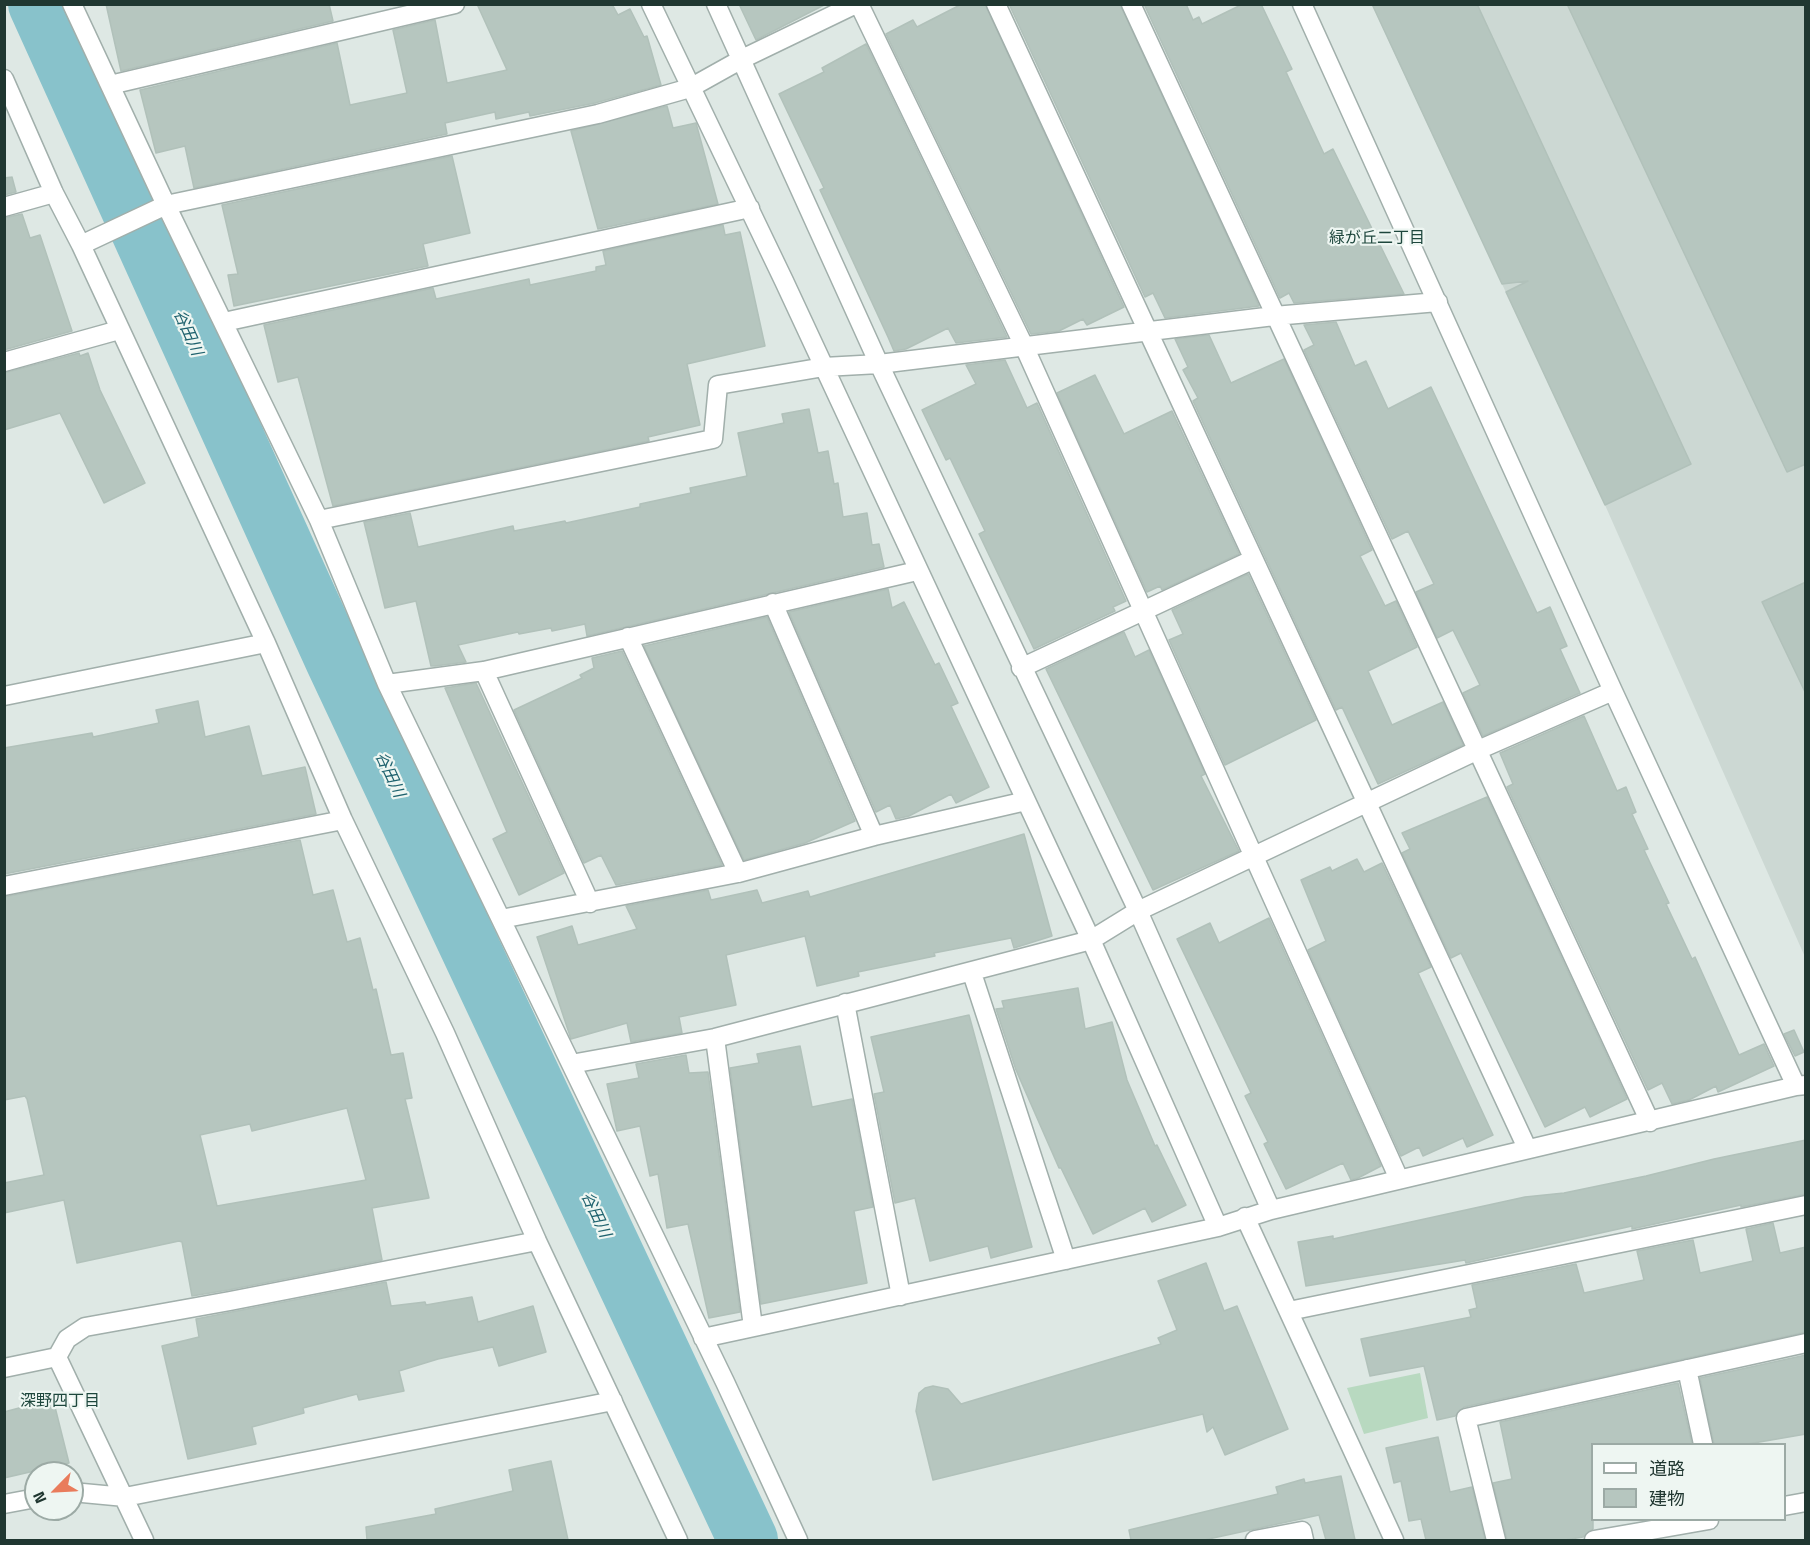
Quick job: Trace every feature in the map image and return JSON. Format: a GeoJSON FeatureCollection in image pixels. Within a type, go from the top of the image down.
{"type":"FeatureCollection","features":[{"type":"Feature","properties":{"kind":"street"},"geometry":{"type":"LineString","coordinates":[[72,4],[166,205],[319,520],[387,684],[798,1540]]}},
{"type":"Feature","properties":{"kind":"street"},"geometry":{"type":"LineString","coordinates":[[110,85],[455,4]]}},
{"type":"Feature","properties":{"kind":"street"},"geometry":{"type":"LineString","coordinates":[[651,4],[750,208],[916,571],[1091,940],[1218,1227]]}},
{"type":"Feature","properties":{"kind":"street"},"geometry":{"type":"LineString","coordinates":[[716,4],[879,364],[1138,911],[1271,1209]]}},
{"type":"Feature","properties":{"kind":"street"},"geometry":{"type":"LineString","coordinates":[[81,245],[166,205],[598,114],[690,88],[742,59],[858,4],[1024,346],[1142,613],[1256,856],[1400,1179]]}},
{"type":"Feature","properties":{"kind":"street"},"geometry":{"type":"LineString","coordinates":[[996,4],[1146,332],[1527,1148]]}},
{"type":"Feature","properties":{"kind":"street"},"geometry":{"type":"LineString","coordinates":[[1131,4],[1650,1122]]}},
{"type":"Feature","properties":{"kind":"street"},"geometry":{"type":"LineString","coordinates":[[703,1338],[1218,1227],[1271,1209],[1801,1085],[1613,691],[1302,4]]}},
{"type":"Feature","properties":{"kind":"street"},"geometry":{"type":"LineString","coordinates":[[4,79],[9,101],[81,245],[266,643],[343,820],[445,1033],[537,1241],[678,1540]]}},
{"type":"Feature","properties":{"kind":"street"},"geometry":{"type":"LineString","coordinates":[[4,207],[54,193]]}},
{"type":"Feature","properties":{"kind":"street"},"geometry":{"type":"LineString","coordinates":[[224,322],[750,208]]}},
{"type":"Feature","properties":{"kind":"street"},"geometry":{"type":"LineString","coordinates":[[319,520],[713,439],[718,385],[824,367],[879,364],[1274,316],[1438,302]]}},
{"type":"Feature","properties":{"kind":"street"},"geometry":{"type":"LineString","coordinates":[[4,362],[119,330]]}},
{"type":"Feature","properties":{"kind":"street"},"geometry":{"type":"LineString","coordinates":[[1021,668],[1252,560]]}},
{"type":"Feature","properties":{"kind":"street"},"geometry":{"type":"LineString","coordinates":[[387,684],[484,671],[916,571]]}},
{"type":"Feature","properties":{"kind":"street"},"geometry":{"type":"LineString","coordinates":[[773,603],[874,836]]}},
{"type":"Feature","properties":{"kind":"street"},"geometry":{"type":"LineString","coordinates":[[628,637],[738,873]]}},
{"type":"Feature","properties":{"kind":"street"},"geometry":{"type":"LineString","coordinates":[[4,696],[266,643]]}},
{"type":"Feature","properties":{"kind":"street"},"geometry":{"type":"LineString","coordinates":[[484,671],[590,903]]}},
{"type":"Feature","properties":{"kind":"street"},"geometry":{"type":"LineString","coordinates":[[571,1064],[715,1038],[845,1003],[972,973],[1091,940],[1138,911],[1478,750],[1613,691]]}},
{"type":"Feature","properties":{"kind":"street"},"geometry":{"type":"LineString","coordinates":[[501,919],[738,873],[874,836],[1026,801]]}},
{"type":"Feature","properties":{"kind":"street"},"geometry":{"type":"LineString","coordinates":[[4,886],[343,820]]}},
{"type":"Feature","properties":{"kind":"street"},"geometry":{"type":"LineString","coordinates":[[972,973],[1066,1260]]}},
{"type":"Feature","properties":{"kind":"street"},"geometry":{"type":"LineString","coordinates":[[845,1003],[901,1296]]}},
{"type":"Feature","properties":{"kind":"street"},"geometry":{"type":"LineString","coordinates":[[715,1038],[753,1327]]}},
{"type":"Feature","properties":{"kind":"street"},"geometry":{"type":"LineString","coordinates":[[1289,1311],[1806,1205]]}},
{"type":"Feature","properties":{"kind":"street"},"geometry":{"type":"LineString","coordinates":[[1245,1217],[1394,1540]]}},
{"type":"Feature","properties":{"kind":"street"},"geometry":{"type":"LineString","coordinates":[[4,1368],[57,1357],[67,1339],[85,1326],[230,1301],[537,1241]]}},
{"type":"Feature","properties":{"kind":"street"},"geometry":{"type":"LineString","coordinates":[[1496,1540],[1466,1418],[1806,1343]]}},
{"type":"Feature","properties":{"kind":"street"},"geometry":{"type":"LineString","coordinates":[[57,1357],[144,1540]]}},
{"type":"Feature","properties":{"kind":"street"},"geometry":{"type":"LineString","coordinates":[[1688,1370],[1703,1443]]}},
{"type":"Feature","properties":{"kind":"street"},"geometry":{"type":"LineString","coordinates":[[84,1493],[125,1497],[613,1401]]}},
{"type":"Feature","properties":{"kind":"street"},"geometry":{"type":"LineString","coordinates":[[4,1504],[24,1500]]}},
{"type":"Feature","properties":{"kind":"street"},"geometry":{"type":"LineString","coordinates":[[1786,1506],[1806,1502]]}},
{"type":"Feature","properties":{"kind":"street"},"geometry":{"type":"LineString","coordinates":[[1594,1540],[1703,1521]]}},
{"type":"Feature","properties":{"kind":"street"},"geometry":{"type":"LineString","coordinates":[[1255,1540],[1302,1531],[1304,1540]]}},
{"type":"Feature","properties":{"kind":"shaded area"},"geometry":{"type":"Polygon","coordinates":[[[1372,5],[1805,5],[1805,957],[1605,505],[1372,5]]]}},
{"type":"Feature","properties":{"kind":"green space"},"geometry":{"type":"Polygon","coordinates":[[[1420,1373],[1428,1418],[1364,1434],[1347,1388],[1420,1373]]]}},
{"type":"Feature","properties":{"kind":"building"},"geometry":{"type":"Polygon","coordinates":[[[106,4],[329,4],[333,21],[121,71],[106,4]]]}},
{"type":"Feature","properties":{"kind":"building"},"geometry":{"type":"Polygon","coordinates":[[[477,4],[612,4],[618,15],[630,9],[644,37],[647,36],[661,85],[595,103],[530,116],[529,112],[496,119],[495,112],[445,123],[447,134],[194,188],[185,146],[156,153],[140,90],[337,43],[350,105],[407,93],[393,30],[435,20],[447,83],[507,70],[477,4]]]}},
{"type":"Feature","properties":{"kind":"building"},"geometry":{"type":"Polygon","coordinates":[[[739,4],[826,4],[756,40],[739,4]]]}},
{"type":"Feature","properties":{"kind":"building"},"geometry":{"type":"Polygon","coordinates":[[[962,4],[985,4],[1124,307],[1087,325],[1083,319],[1059,331],[1031,334],[886,34],[913,20],[917,27],[962,4]]]}},
{"type":"Feature","properties":{"kind":"building"},"geometry":{"type":"Polygon","coordinates":[[[1009,4],[1120,4],[1259,306],[1165,318],[1153,293],[1145,297],[1009,4]]]}},
{"type":"Feature","properties":{"kind":"building"},"geometry":{"type":"Polygon","coordinates":[[[1144,4],[1186,4],[1193,20],[1199,17],[1202,24],[1243,4],[1261,4],[1292,69],[1286,72],[1324,154],[1333,149],[1404,294],[1294,303],[1289,293],[1280,298],[1144,4]]]}},
{"type":"Feature","properties":{"kind":"building"},"geometry":{"type":"Polygon","coordinates":[[[1372,4],[1477,4],[1691,464],[1605,505],[1506,292],[1528,281],[1502,284],[1372,4]]]}},
{"type":"Feature","properties":{"kind":"building"},"geometry":{"type":"Polygon","coordinates":[[[1567,4],[1806,4],[1806,464],[1787,472],[1567,4]]]}},
{"type":"Feature","properties":{"kind":"building"},"geometry":{"type":"Polygon","coordinates":[[[866,44],[1007,337],[956,343],[948,328],[906,349],[894,351],[820,190],[824,188],[779,94],[824,72],[822,68],[866,44]]]}},
{"type":"Feature","properties":{"kind":"building"},"geometry":{"type":"Polygon","coordinates":[[[667,106],[673,128],[696,123],[718,204],[598,229],[571,131],[667,106]]]}},
{"type":"Feature","properties":{"kind":"building"},"geometry":{"type":"Polygon","coordinates":[[[452,156],[470,233],[423,244],[428,266],[234,306],[228,275],[238,274],[222,205],[452,156]]]}},
{"type":"Feature","properties":{"kind":"building"},"geometry":{"type":"Polygon","coordinates":[[[12,177],[16,192],[4,195],[4,178],[12,177]]]}},
{"type":"Feature","properties":{"kind":"building"},"geometry":{"type":"Polygon","coordinates":[[[22,214],[30,238],[40,235],[72,331],[4,350],[4,218],[22,214]]]}},
{"type":"Feature","properties":{"kind":"building"},"geometry":{"type":"Polygon","coordinates":[[[723,225],[725,235],[740,232],[765,346],[687,364],[700,425],[648,437],[649,441],[333,506],[298,377],[278,382],[264,325],[433,288],[436,299],[529,279],[530,285],[596,271],[596,267],[606,265],[603,251],[723,225]]]}},
{"type":"Feature","properties":{"kind":"building"},"geometry":{"type":"Polygon","coordinates":[[[1336,322],[1355,366],[1366,361],[1388,409],[1431,387],[1537,613],[1550,607],[1567,646],[1560,649],[1580,693],[1483,736],[1463,693],[1480,685],[1453,630],[1437,638],[1416,592],[1434,584],[1408,531],[1392,539],[1304,350],[1314,345],[1304,325],[1336,322]]]}},
{"type":"Feature","properties":{"kind":"building"},"geometry":{"type":"Polygon","coordinates":[[[1209,335],[1231,383],[1284,359],[1372,550],[1360,556],[1385,606],[1396,601],[1417,647],[1368,671],[1392,725],[1443,702],[1463,745],[1378,784],[1342,707],[1336,710],[1193,401],[1198,398],[1183,370],[1188,367],[1175,339],[1209,335]]]}},
{"type":"Feature","properties":{"kind":"building"},"geometry":{"type":"Polygon","coordinates":[[[79,353],[80,356],[88,353],[100,390],[145,483],[104,503],[60,413],[4,430],[4,373],[79,353]]]}},
{"type":"Feature","properties":{"kind":"building"},"geometry":{"type":"Polygon","coordinates":[[[1005,360],[1027,408],[1037,403],[1126,601],[1113,607],[1115,611],[1034,649],[979,534],[985,531],[950,458],[946,460],[922,410],[976,384],[966,365],[1005,360]]]}},
{"type":"Feature","properties":{"kind":"building"},"geometry":{"type":"Polygon","coordinates":[[[1095,375],[1124,434],[1172,411],[1239,554],[1162,590],[1160,586],[1147,592],[1057,393],[1095,375]]]}},
{"type":"Feature","properties":{"kind":"building"},"geometry":{"type":"Polygon","coordinates":[[[809,409],[818,453],[828,451],[834,484],[838,483],[843,517],[867,513],[872,545],[879,544],[884,567],[587,636],[585,624],[552,631],[551,628],[519,634],[518,632],[458,645],[466,662],[435,666],[431,666],[416,601],[385,608],[364,522],[410,513],[418,547],[513,526],[514,531],[565,521],[566,523],[640,507],[640,504],[691,493],[690,488],[747,476],[738,433],[784,423],[782,414],[809,409]]]}},
{"type":"Feature","properties":{"kind":"building"},"geometry":{"type":"Polygon","coordinates":[[[1248,574],[1316,720],[1225,765],[1169,640],[1183,634],[1172,610],[1248,574]]]}},
{"type":"Feature","properties":{"kind":"building"},"geometry":{"type":"Polygon","coordinates":[[[1806,582],[1806,694],[1762,602],[1806,582]]]}},
{"type":"Feature","properties":{"kind":"building"},"geometry":{"type":"Polygon","coordinates":[[[888,589],[892,608],[904,602],[935,665],[939,663],[958,703],[951,706],[989,787],[956,803],[951,794],[909,816],[896,819],[890,805],[876,812],[789,612],[888,589]]]}},
{"type":"Feature","properties":{"kind":"building"},"geometry":{"type":"Polygon","coordinates":[[[767,617],[855,821],[805,843],[744,860],[644,646],[767,617]]]}},
{"type":"Feature","properties":{"kind":"building"},"geometry":{"type":"Polygon","coordinates":[[[1124,632],[1135,657],[1149,650],[1205,774],[1201,776],[1239,851],[1153,890],[1046,669],[1124,632]]]}},
{"type":"Feature","properties":{"kind":"building"},"geometry":{"type":"Polygon","coordinates":[[[622,651],[722,865],[616,885],[601,855],[584,863],[514,710],[582,678],[580,675],[594,668],[592,658],[622,651]]]}},
{"type":"Feature","properties":{"kind":"building"},"geometry":{"type":"Polygon","coordinates":[[[476,683],[564,873],[519,895],[493,839],[507,832],[445,688],[476,683]]]}},
{"type":"Feature","properties":{"kind":"building"},"geometry":{"type":"Polygon","coordinates":[[[198,701],[205,737],[249,726],[262,776],[305,767],[316,814],[4,874],[4,748],[92,733],[93,737],[159,723],[156,710],[198,701]]]}},
{"type":"Feature","properties":{"kind":"building"},"geometry":{"type":"Polygon","coordinates":[[[1584,716],[1617,791],[1626,787],[1636,812],[1632,814],[1648,849],[1644,850],[1669,903],[1666,904],[1692,959],[1695,957],[1739,1055],[1764,1044],[1774,1066],[1718,1092],[1716,1086],[1689,1100],[1672,1104],[1662,1083],[1648,1090],[1507,787],[1513,784],[1500,753],[1584,716]]]}},
{"type":"Feature","properties":{"kind":"building"},"geometry":{"type":"Polygon","coordinates":[[[1487,797],[1627,1099],[1590,1117],[1585,1107],[1545,1127],[1461,953],[1451,958],[1402,853],[1410,849],[1402,833],[1487,797]]]}},
{"type":"Feature","properties":{"kind":"building"},"geometry":{"type":"Polygon","coordinates":[[[1024,834],[1052,936],[1014,948],[1011,938],[934,953],[935,956],[858,972],[859,976],[817,986],[805,936],[726,955],[736,1005],[679,1017],[682,1033],[631,1042],[627,1023],[571,1039],[537,937],[572,926],[578,945],[637,929],[626,906],[708,890],[711,900],[757,890],[762,903],[808,891],[810,897],[1024,834]]]}},
{"type":"Feature","properties":{"kind":"building"},"geometry":{"type":"Polygon","coordinates":[[[300,840],[313,895],[333,890],[347,942],[360,938],[373,990],[376,989],[391,1055],[403,1053],[412,1098],[405,1099],[429,1198],[372,1208],[382,1260],[192,1296],[182,1242],[77,1263],[64,1200],[4,1213],[4,1183],[44,1175],[27,1099],[25,1096],[4,1100],[4,897],[300,840]],[[347,1108],[252,1131],[250,1124],[200,1135],[217,1206],[366,1180],[347,1108]]]}},
{"type":"Feature","properties":{"kind":"building"},"geometry":{"type":"Polygon","coordinates":[[[1357,859],[1364,872],[1382,863],[1431,967],[1418,973],[1493,1135],[1467,1147],[1463,1138],[1423,1156],[1419,1147],[1401,1156],[1308,950],[1326,941],[1301,880],[1330,867],[1332,871],[1357,859]]]}},
{"type":"Feature","properties":{"kind":"building"},"geometry":{"type":"Polygon","coordinates":[[[1269,918],[1381,1166],[1358,1178],[1351,1180],[1343,1163],[1286,1189],[1264,1144],[1268,1142],[1245,1096],[1251,1093],[1177,939],[1210,923],[1219,943],[1269,918]]]}},
{"type":"Feature","properties":{"kind":"building"},"geometry":{"type":"Polygon","coordinates":[[[1078,988],[1085,1029],[1112,1022],[1127,1080],[1155,1146],[1157,1145],[1186,1205],[1152,1222],[1145,1208],[1093,1234],[1059,1168],[1016,1070],[996,1009],[1004,1008],[1002,1001],[1078,988]]]}},
{"type":"Feature","properties":{"kind":"building"},"geometry":{"type":"Polygon","coordinates":[[[969,1015],[1032,1247],[991,1258],[988,1246],[930,1261],[915,1198],[895,1203],[874,1094],[884,1092],[871,1037],[969,1015]]]}},
{"type":"Feature","properties":{"kind":"building"},"geometry":{"type":"Polygon","coordinates":[[[1794,1030],[1804,1052],[1795,1056],[1784,1034],[1794,1030]]]}},
{"type":"Feature","properties":{"kind":"building"},"geometry":{"type":"Polygon","coordinates":[[[800,1046],[812,1107],[852,1099],[873,1207],[854,1211],[867,1283],[761,1304],[730,1068],[759,1063],[757,1054],[800,1046]]]}},
{"type":"Feature","properties":{"kind":"building"},"geometry":{"type":"Polygon","coordinates":[[[686,1055],[689,1073],[708,1072],[740,1312],[709,1318],[688,1224],[667,1228],[658,1174],[650,1176],[640,1126],[617,1131],[607,1084],[639,1078],[636,1064],[686,1055]]]}},
{"type":"Feature","properties":{"kind":"building"},"geometry":{"type":"Polygon","coordinates":[[[1806,1140],[1806,1194],[1741,1207],[1741,1205],[1632,1229],[1632,1226],[1466,1263],[1465,1260],[1306,1286],[1298,1242],[1333,1236],[1333,1239],[1525,1197],[1564,1193],[1806,1140]]]}},
{"type":"Feature","properties":{"kind":"building"},"geometry":{"type":"Polygon","coordinates":[[[1773,1223],[1780,1253],[1806,1247],[1806,1332],[1464,1407],[1455,1416],[1437,1420],[1424,1366],[1370,1376],[1361,1339],[1471,1317],[1469,1310],[1477,1308],[1472,1285],[1576,1264],[1584,1293],[1644,1280],[1637,1251],[1693,1240],[1700,1273],[1753,1261],[1746,1229],[1773,1223]]]}},
{"type":"Feature","properties":{"kind":"building"},"geometry":{"type":"Polygon","coordinates":[[[1206,1263],[1224,1311],[1237,1306],[1288,1429],[1225,1455],[1213,1427],[1207,1432],[1203,1414],[933,1480],[916,1411],[919,1393],[925,1388],[933,1386],[948,1389],[961,1404],[1161,1344],[1158,1338],[1177,1330],[1158,1281],[1206,1263]]]}},
{"type":"Feature","properties":{"kind":"building"},"geometry":{"type":"Polygon","coordinates":[[[386,1282],[391,1306],[425,1302],[426,1305],[472,1297],[478,1322],[533,1306],[546,1352],[499,1366],[493,1347],[438,1359],[399,1371],[404,1391],[359,1400],[357,1394],[303,1408],[304,1413],[252,1427],[256,1444],[188,1459],[162,1346],[199,1337],[196,1319],[386,1282]]]}},
{"type":"Feature","properties":{"kind":"building"},"geometry":{"type":"Polygon","coordinates":[[[1806,1355],[1806,1434],[1754,1443],[1714,1443],[1700,1378],[1806,1355]]]}},
{"type":"Feature","properties":{"kind":"building"},"geometry":{"type":"Polygon","coordinates":[[[1678,1383],[1692,1443],[1591,1443],[1591,1521],[1593,1521],[1593,1529],[1583,1537],[1565,1540],[1507,1540],[1493,1483],[1512,1479],[1500,1422],[1678,1383]]]}},
{"type":"Feature","properties":{"kind":"building"},"geometry":{"type":"Polygon","coordinates":[[[53,1399],[68,1461],[24,1461],[24,1473],[4,1478],[4,1412],[53,1399]]]}},
{"type":"Feature","properties":{"kind":"building"},"geometry":{"type":"Polygon","coordinates":[[[1438,1437],[1450,1492],[1472,1487],[1485,1540],[1426,1540],[1421,1519],[1409,1521],[1401,1481],[1394,1483],[1386,1448],[1438,1437]]]}},
{"type":"Feature","properties":{"kind":"building"},"geometry":{"type":"Polygon","coordinates":[[[551,1461],[568,1540],[367,1540],[366,1527],[436,1514],[435,1509],[513,1491],[509,1470],[551,1461]]]}},
{"type":"Feature","properties":{"kind":"building"},"geometry":{"type":"Polygon","coordinates":[[[1341,1476],[1355,1540],[1326,1540],[1319,1515],[1204,1540],[1131,1540],[1129,1530],[1278,1494],[1276,1487],[1304,1479],[1305,1483],[1341,1476]]]}},
{"type":"Feature","properties":{"kind":"waterway","name":"谷田川"},"geometry":{"type":"LineString","coordinates":[[38,4],[335,660],[748,1540]]}},
{"type":"Feature","properties":{"kind":"district","name":"緑が丘二丁目"},"geometry":{"type":"Point","coordinates":[1377,239]}},
{"type":"Feature","properties":{"kind":"district","name":"深野四丁目"},"geometry":{"type":"Point","coordinates":[60,1402]}}]}
